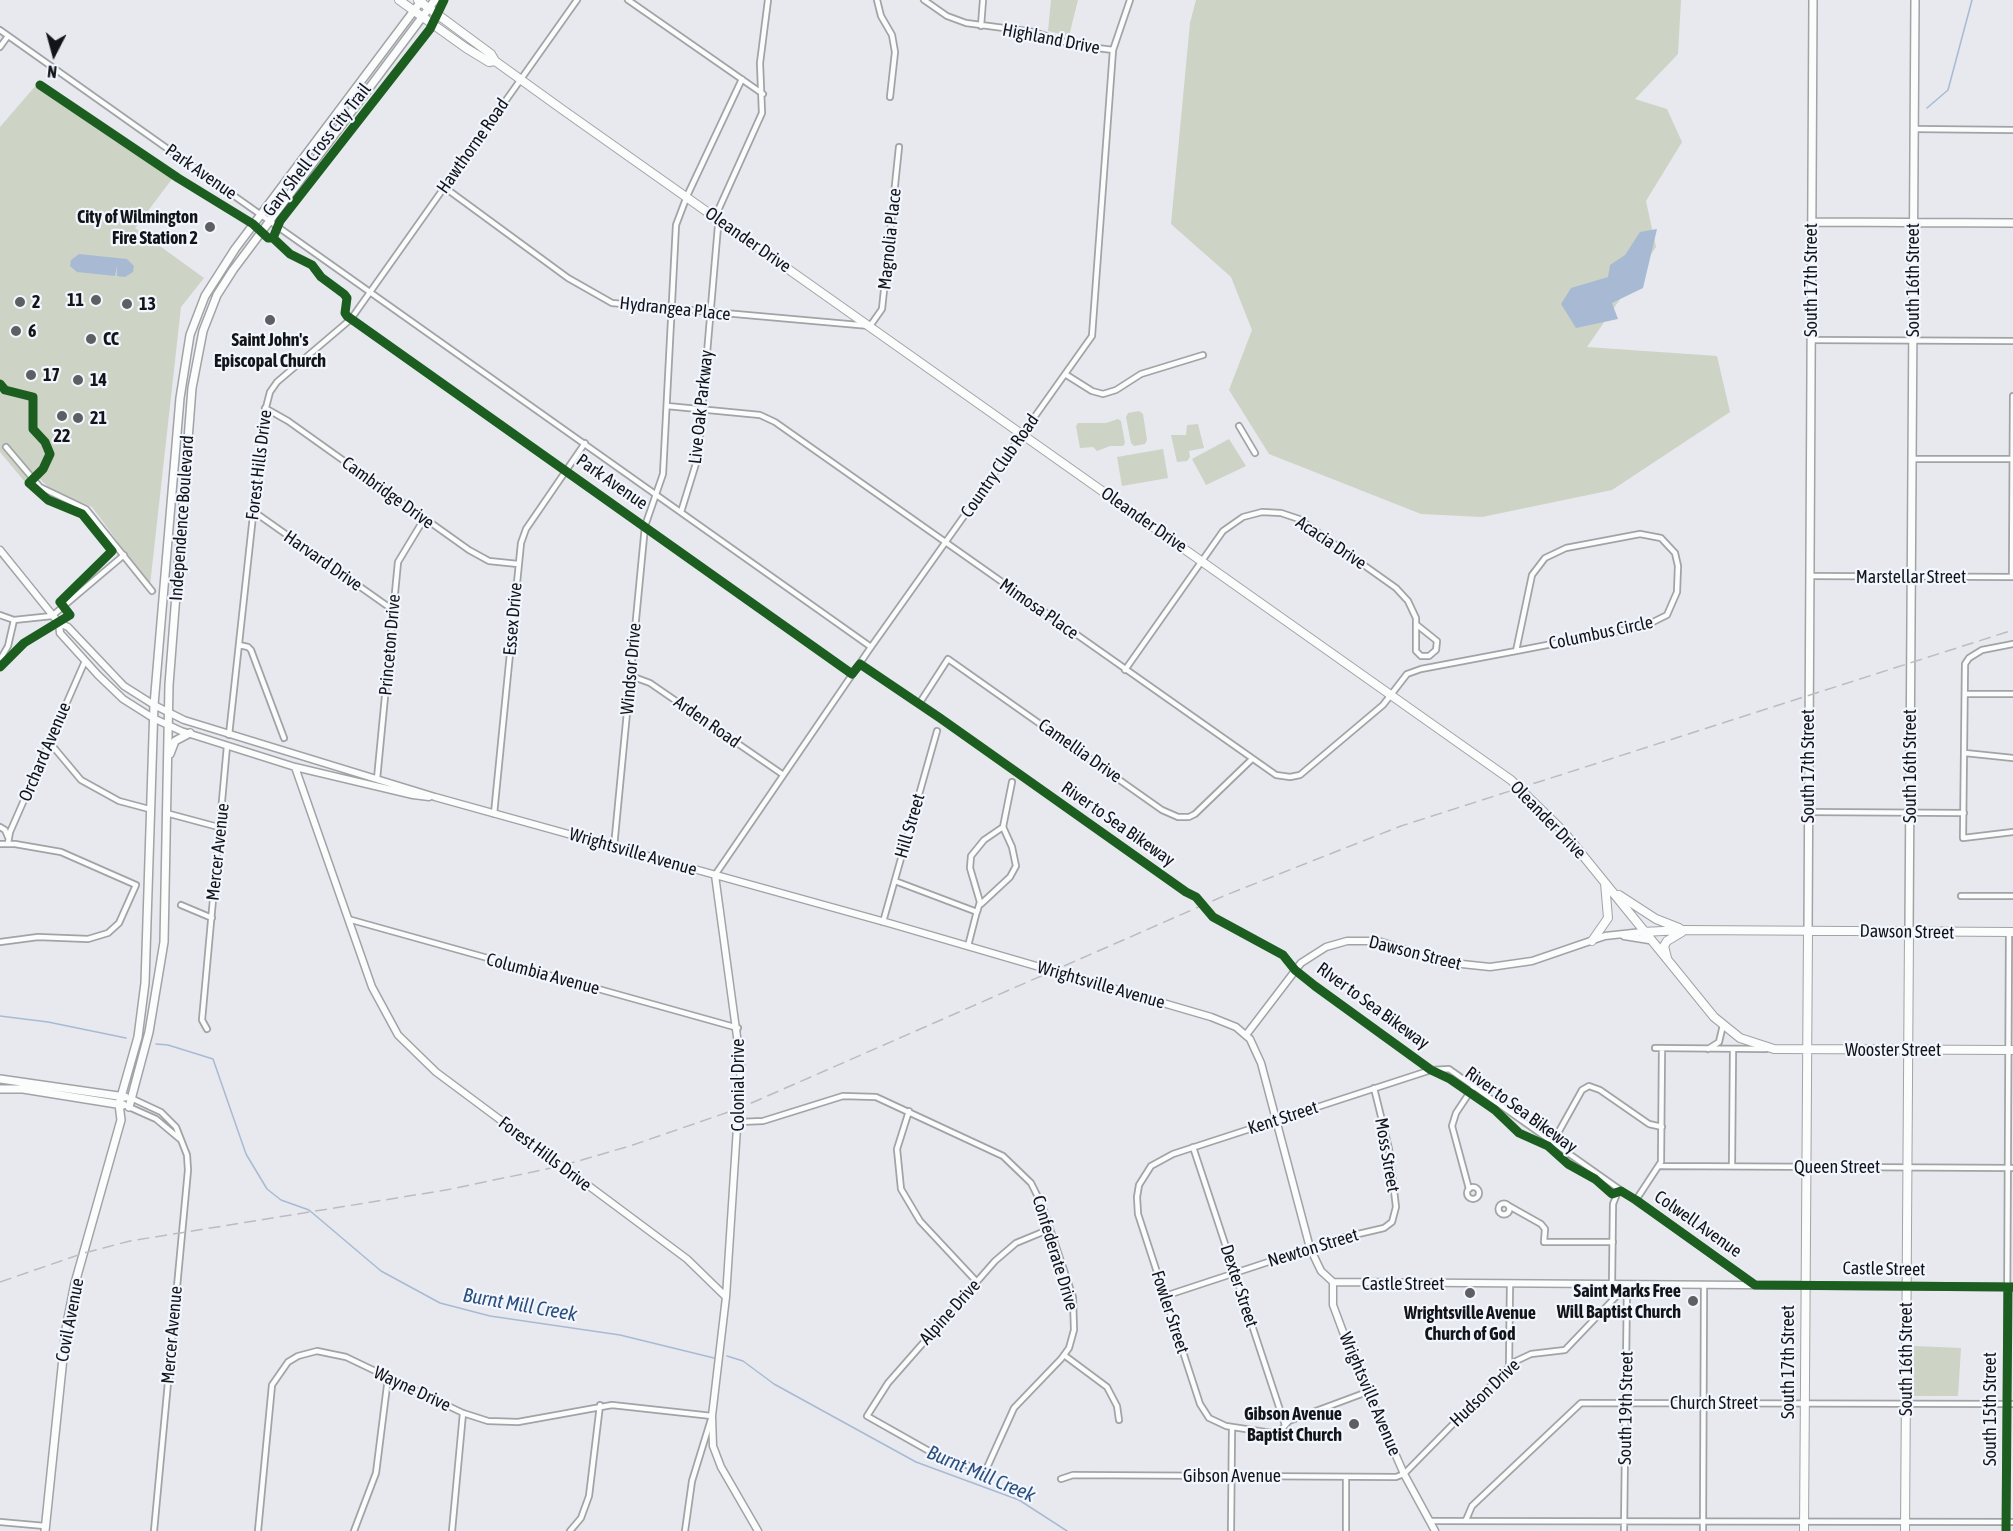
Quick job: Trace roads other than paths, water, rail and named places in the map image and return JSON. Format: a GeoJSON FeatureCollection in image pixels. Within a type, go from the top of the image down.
{"type":"FeatureCollection","features":[{"type":"Feature","properties":{"kind":"main road","name":"Oleander Drive"},"geometry":{"type":"LineString","coordinates":[[399,0],[489,62],[495,61]]}},
{"type":"Feature","properties":{"kind":"main road","name":"Independence Boulevard"},"geometry":{"type":"LineString","coordinates":[[129,1107],[149,1032],[164,942],[168,712],[192,388],[200,342],[212,306],[224,283],[435,0]]}},
{"type":"Feature","properties":{"kind":"main road","name":"South 17th Street"},"geometry":{"type":"LineString","coordinates":[[1804,1531],[1813,0]]}},
{"type":"Feature","properties":{"kind":"main road","name":"South 16th Street"},"geometry":{"type":"LineString","coordinates":[[1905,1531],[1915,0]]}},
{"type":"Feature","properties":{"kind":"main road","name":"Oleander Drive"},"geometry":{"type":"LineString","coordinates":[[420,1],[491,54],[495,61],[520,80],[687,196],[1520,788],[1557,825],[1615,893],[1642,932],[1723,1025],[1740,1038]]}},
{"type":"Feature","properties":{"kind":"main road","name":"Independence Boulevard"},"geometry":{"type":"LineString","coordinates":[[119,1104],[138,1037],[145,983],[153,718],[180,398],[187,348],[205,296],[229,257],[420,1]]}},
{"type":"Feature","properties":{"kind":"main road"},"geometry":{"type":"LineString","coordinates":[[1812,222],[2013,223]]}},
{"type":"Feature","properties":{"kind":"main road"},"geometry":{"type":"LineString","coordinates":[[167,765],[175,741],[190,734]]}},
{"type":"Feature","properties":{"kind":"main road"},"geometry":{"type":"LineString","coordinates":[[1592,940],[1608,918],[1605,882]]}},
{"type":"Feature","properties":{"kind":"main road"},"geometry":{"type":"LineString","coordinates":[[1615,893],[1656,919],[1689,930]]}},
{"type":"Feature","properties":{"kind":"main road"},"geometry":{"type":"LineString","coordinates":[[1668,961],[1664,950],[1667,941],[1689,930]]}},
{"type":"Feature","properties":{"kind":"main road","name":"Dawson Street"},"geometry":{"type":"LineString","coordinates":[[1642,932],[1689,930],[2011,932]]}},
{"type":"Feature","properties":{"kind":"main road","name":"Wooster Street"},"geometry":{"type":"LineString","coordinates":[[1740,1038],[1774,1049],[2011,1050]]}},
{"type":"Feature","properties":{"kind":"main road"},"geometry":{"type":"LineString","coordinates":[[0,1079],[131,1098]]}},
{"type":"Feature","properties":{"kind":"main road"},"geometry":{"type":"LineString","coordinates":[[0,1089],[23,1089],[129,1107]]}},
{"type":"Feature","properties":{"kind":"main road"},"geometry":{"type":"LineString","coordinates":[[119,1104],[122,1113],[129,1107]]}},
{"type":"Feature","properties":{"kind":"main road","name":"Covil Avenue"},"geometry":{"type":"LineString","coordinates":[[45,1528],[66,1329],[75,1283],[122,1113]]}},
{"type":"Feature","properties":{"kind":"street","name":"Hawthorne Road"},"geometry":{"type":"LineString","coordinates":[[371,292],[577,0]]}},
{"type":"Feature","properties":{"kind":"street"},"geometry":{"type":"LineString","coordinates":[[628,0],[763,94]]}},
{"type":"Feature","properties":{"kind":"street","name":"Live Oak Parkway"},"geometry":{"type":"LineString","coordinates":[[681,512],[696,465],[716,218],[761,118],[763,94],[760,63],[768,0]]}},
{"type":"Feature","properties":{"kind":"street"},"geometry":{"type":"LineString","coordinates":[[877,0],[895,46],[890,97]]}},
{"type":"Feature","properties":{"kind":"street","name":"Highland Drive"},"geometry":{"type":"LineString","coordinates":[[924,0],[955,19],[981,26],[1034,32],[1074,45],[1113,50]]}},
{"type":"Feature","properties":{"kind":"street"},"geometry":{"type":"LineString","coordinates":[[981,26],[983,0]]}},
{"type":"Feature","properties":{"kind":"street","name":"Country Club Road"},"geometry":{"type":"LineString","coordinates":[[715,875],[782,774],[1094,333],[1113,50],[1130,0]]}},
{"type":"Feature","properties":{"kind":"street","name":"Park Avenue"},"geometry":{"type":"LineString","coordinates":[[0,30],[871,647]]}},
{"type":"Feature","properties":{"kind":"street"},"geometry":{"type":"LineString","coordinates":[[0,47],[8,36]]}},
{"type":"Feature","properties":{"kind":"street","name":"Live Oak Parkway"},"geometry":{"type":"LineString","coordinates":[[656,494],[663,474],[676,225],[687,196],[742,79]]}},
{"type":"Feature","properties":{"kind":"street"},"geometry":{"type":"LineString","coordinates":[[1914,129],[2013,130]]}},
{"type":"Feature","properties":{"kind":"street","name":"Magnolia Place"},"geometry":{"type":"LineString","coordinates":[[870,326],[882,309],[899,147]]}},
{"type":"Feature","properties":{"kind":"street","name":"Hydrangea Place"},"geometry":{"type":"LineString","coordinates":[[444,187],[567,278],[612,303],[673,311],[870,326]]}},
{"type":"Feature","properties":{"kind":"street","name":"Forest Hills Drive"},"geometry":{"type":"LineString","coordinates":[[229,735],[265,408],[270,392],[277,382],[351,319],[371,292]]}},
{"type":"Feature","properties":{"kind":"street","name":"Park Avenue"},"geometry":{"type":"LineString","coordinates":[[351,319],[852,674]]}},
{"type":"Feature","properties":{"kind":"street"},"geometry":{"type":"LineString","coordinates":[[1811,340],[2013,341]]}},
{"type":"Feature","properties":{"kind":"street"},"geometry":{"type":"LineString","coordinates":[[1065,374],[1092,391],[1103,394],[1116,390],[1141,374],[1203,355]]}},
{"type":"Feature","properties":{"kind":"street"},"geometry":{"type":"LineString","coordinates":[[2013,396],[2013,578]]}},
{"type":"Feature","properties":{"kind":"street","name":"Mimosa Place"},"geometry":{"type":"LineString","coordinates":[[667,406],[760,415],[770,418],[1251,760],[1276,775],[1290,777],[1300,775],[1383,705],[1390,695]]}},
{"type":"Feature","properties":{"kind":"street","name":"Cambridge Drive"},"geometry":{"type":"LineString","coordinates":[[265,408],[482,558],[518,564]]}},
{"type":"Feature","properties":{"kind":"street"},"geometry":{"type":"LineString","coordinates":[[1239,426],[1255,453]]}},
{"type":"Feature","properties":{"kind":"street","name":"Essex Drive"},"geometry":{"type":"LineString","coordinates":[[494,814],[518,564],[526,529],[585,443]]}},
{"type":"Feature","properties":{"kind":"street"},"geometry":{"type":"LineString","coordinates":[[6,447],[40,487],[86,508],[152,591]]}},
{"type":"Feature","properties":{"kind":"street"},"geometry":{"type":"LineString","coordinates":[[1912,459],[2012,459]]}},
{"type":"Feature","properties":{"kind":"street","name":"Windsor Drive"},"geometry":{"type":"LineString","coordinates":[[614,847],[645,526],[656,494]]}},
{"type":"Feature","properties":{"kind":"street","name":"Harvard Drive"},"geometry":{"type":"LineString","coordinates":[[253,512],[393,610]]}},
{"type":"Feature","properties":{"kind":"street","name":"Acacia Drive"},"geometry":{"type":"LineString","coordinates":[[1125,670],[1223,531],[1238,519],[1262,512],[1287,514],[1308,525],[1396,588],[1411,606],[1417,625],[1414,640],[1416,651],[1421,656],[1432,655],[1437,641],[1417,625]]}},
{"type":"Feature","properties":{"kind":"street","name":"Princeton Drive"},"geometry":{"type":"LineString","coordinates":[[377,779],[400,557],[424,519]]}},
{"type":"Feature","properties":{"kind":"street","name":"Columbus Circle"},"geometry":{"type":"LineString","coordinates":[[1390,695],[1402,678],[1414,671],[1645,626],[1661,620],[1671,609],[1677,592],[1678,566],[1673,548],[1658,536],[1640,534],[1566,548],[1551,554],[1539,564],[1532,575],[1516,651]]}},
{"type":"Feature","properties":{"kind":"street","name":"Wrightsville Avenue"},"geometry":{"type":"LineString","coordinates":[[0,550],[58,623],[68,627],[124,686],[168,712],[229,735],[435,797],[968,946],[1211,1017],[1236,1027],[1246,1035]]}},
{"type":"Feature","properties":{"kind":"street"},"geometry":{"type":"LineString","coordinates":[[0,615],[14,620],[52,616],[124,555]]}},
{"type":"Feature","properties":{"kind":"street","name":"Marstellar Street"},"geometry":{"type":"LineString","coordinates":[[1809,576],[2013,578]]}},
{"type":"Feature","properties":{"kind":"street"},"geometry":{"type":"LineString","coordinates":[[0,660],[8,646],[14,620]]}},
{"type":"Feature","properties":{"kind":"street","name":"Wrightsville Avenue"},"geometry":{"type":"LineString","coordinates":[[58,623],[60,633],[123,699],[168,725],[295,767],[413,795],[435,797]]}},
{"type":"Feature","properties":{"kind":"street"},"geometry":{"type":"LineString","coordinates":[[2013,644],[1992,647],[1969,658],[1965,664],[1963,838],[2013,832]]}},
{"type":"Feature","properties":{"kind":"street"},"geometry":{"type":"LineString","coordinates":[[239,645],[251,650],[284,738]]}},
{"type":"Feature","properties":{"kind":"street","name":"Camellia Drive"},"geometry":{"type":"LineString","coordinates":[[860,664],[919,704],[948,659],[1162,810],[1178,817],[1189,817],[1195,814],[1251,760]]}},
{"type":"Feature","properties":{"kind":"street","name":"Orchard Avenue"},"geometry":{"type":"LineString","coordinates":[[8,843],[10,832],[85,661]]}},
{"type":"Feature","properties":{"kind":"street","name":"Arden Road"},"geometry":{"type":"LineString","coordinates":[[630,675],[650,683],[782,774]]}},
{"type":"Feature","properties":{"kind":"street"},"geometry":{"type":"LineString","coordinates":[[1965,694],[2013,694]]}},
{"type":"Feature","properties":{"kind":"street","name":"Hill Street"},"geometry":{"type":"LineString","coordinates":[[883,922],[937,731]]}},
{"type":"Feature","properties":{"kind":"street"},"geometry":{"type":"LineString","coordinates":[[50,743],[81,780],[119,801],[149,809]]}},
{"type":"Feature","properties":{"kind":"street","name":"Mercer Avenue"},"geometry":{"type":"LineString","coordinates":[[207,1029],[202,1020],[222,828],[227,746]]}},
{"type":"Feature","properties":{"kind":"street"},"geometry":{"type":"LineString","coordinates":[[1965,753],[2013,758]]}},
{"type":"Feature","properties":{"kind":"street","name":"Forest Hills Drive"},"geometry":{"type":"LineString","coordinates":[[295,767],[377,999],[398,1035],[418,1057],[687,1259],[726,1296]]}},
{"type":"Feature","properties":{"kind":"street"},"geometry":{"type":"LineString","coordinates":[[977,912],[984,899],[1004,884],[1015,868],[1015,858],[1003,827],[1012,782]]}},
{"type":"Feature","properties":{"kind":"street"},"geometry":{"type":"LineString","coordinates":[[1808,812],[1964,813]]}},
{"type":"Feature","properties":{"kind":"street"},"geometry":{"type":"LineString","coordinates":[[165,813],[222,828]]}},
{"type":"Feature","properties":{"kind":"street"},"geometry":{"type":"LineString","coordinates":[[0,827],[7,834],[8,843]]}},
{"type":"Feature","properties":{"kind":"street"},"geometry":{"type":"LineString","coordinates":[[968,946],[980,902],[970,868],[971,856],[984,840],[1003,827]]}},
{"type":"Feature","properties":{"kind":"street"},"geometry":{"type":"LineString","coordinates":[[0,844],[8,843],[61,852],[136,885],[119,923],[108,933],[88,939],[38,937],[0,942]]}},
{"type":"Feature","properties":{"kind":"street","name":"Colonial Drive"},"geometry":{"type":"LineString","coordinates":[[715,875],[738,1028],[741,1066],[726,1296]]}},
{"type":"Feature","properties":{"kind":"street"},"geometry":{"type":"LineString","coordinates":[[895,881],[977,912]]}},
{"type":"Feature","properties":{"kind":"street"},"geometry":{"type":"LineString","coordinates":[[1961,896],[2013,896]]}},
{"type":"Feature","properties":{"kind":"street"},"geometry":{"type":"LineString","coordinates":[[181,905],[212,918]]}},
{"type":"Feature","properties":{"kind":"street","name":"Columbia Avenue"},"geometry":{"type":"LineString","coordinates":[[348,919],[738,1028]]}},
{"type":"Feature","properties":{"kind":"street","name":"Dawson Street"},"geometry":{"type":"LineString","coordinates":[[1246,1035],[1296,968],[1331,945],[1357,939],[1378,941],[1443,962],[1490,967],[1532,960],[1592,940],[1642,932]]}},
{"type":"Feature","properties":{"kind":"street","name":"South 15th Street"},"geometry":{"type":"LineString","coordinates":[[2006,1531],[2010,1404],[2011,932]]}},
{"type":"Feature","properties":{"kind":"street","name":"Dawson Street"},"geometry":{"type":"LineString","coordinates":[[1621,935],[1649,940]]}},
{"type":"Feature","properties":{"kind":"street"},"geometry":{"type":"LineString","coordinates":[[1706,1050],[1719,1042],[1723,1025]]}},
{"type":"Feature","properties":{"kind":"street"},"geometry":{"type":"LineString","coordinates":[[1246,1035],[1261,1063],[1310,1248],[1321,1271],[1334,1282]]}},
{"type":"Feature","properties":{"kind":"street","name":"Wooster Street"},"geometry":{"type":"LineString","coordinates":[[1655,1048],[1774,1049]]}},
{"type":"Feature","properties":{"kind":"street"},"geometry":{"type":"LineString","coordinates":[[1636,1200],[1660,1166],[1662,1048]]}},
{"type":"Feature","properties":{"kind":"street"},"geometry":{"type":"LineString","coordinates":[[1732,1166],[1733,1050]]}},
{"type":"Feature","properties":{"kind":"street","name":"Colwell Avenue"},"geometry":{"type":"LineString","coordinates":[[1431,1070],[1449,1069],[1755,1285]]}},
{"type":"Feature","properties":{"kind":"street","name":"Kent Street"},"geometry":{"type":"LineString","coordinates":[[1142,1178],[1159,1160],[1193,1147],[1431,1070]]}},
{"type":"Feature","properties":{"kind":"street"},"geometry":{"type":"LineString","coordinates":[[1469,1189],[1452,1126],[1455,1113],[1474,1086]]}},
{"type":"Feature","properties":{"kind":"street"},"geometry":{"type":"LineString","coordinates":[[1553,1142],[1583,1089],[1591,1086],[1649,1124],[1662,1127]]}},
{"type":"Feature","properties":{"kind":"street","name":"Moss Street"},"geometry":{"type":"LineString","coordinates":[[1374,1088],[1389,1149],[1396,1207],[1392,1222]]}},
{"type":"Feature","properties":{"kind":"street","name":"Confederate Drive"},"geometry":{"type":"LineString","coordinates":[[739,1122],[763,1121],[851,1095],[876,1097],[993,1150],[1012,1162],[1034,1187],[1073,1297],[1076,1314],[1074,1330],[1064,1355],[1015,1406],[985,1472]]}},
{"type":"Feature","properties":{"kind":"street","name":"Mercer Avenue"},"geometry":{"type":"LineString","coordinates":[[131,1098],[166,1116],[181,1133],[181,1140],[187,1155],[188,1170],[154,1531]]}},
{"type":"Feature","properties":{"kind":"street"},"geometry":{"type":"LineString","coordinates":[[129,1107],[156,1119],[181,1140]]}},
{"type":"Feature","properties":{"kind":"street"},"geometry":{"type":"LineString","coordinates":[[909,1111],[897,1149],[901,1189],[920,1221],[977,1282]]}},
{"type":"Feature","properties":{"kind":"street","name":"Dexter Street"},"geometry":{"type":"LineString","coordinates":[[1193,1147],[1285,1425]]}},
{"type":"Feature","properties":{"kind":"street","name":"Queen Street"},"geometry":{"type":"LineString","coordinates":[[1660,1166],[2011,1168]]}},
{"type":"Feature","properties":{"kind":"street","name":"Fowler Street"},"geometry":{"type":"LineString","coordinates":[[1142,1178],[1137,1191],[1137,1208],[1204,1412],[1216,1423],[1272,1433],[1281,1430],[1289,1421],[1367,1392]]}},
{"type":"Feature","properties":{"kind":"street"},"geometry":{"type":"LineString","coordinates":[[1612,1284],[1613,1204],[1617,1194],[1621,1191]]}},
{"type":"Feature","properties":{"kind":"street"},"geometry":{"type":"LineString","coordinates":[[1509,1206],[1541,1224],[1545,1229],[1544,1242],[1612,1242]]}},
{"type":"Feature","properties":{"kind":"street","name":"Newton Street"},"geometry":{"type":"LineString","coordinates":[[1165,1296],[1310,1248],[1384,1228],[1392,1222]]}},
{"type":"Feature","properties":{"kind":"street","name":"Alpine Drive"},"geometry":{"type":"LineString","coordinates":[[985,1472],[929,1451],[867,1416],[888,1383],[995,1261],[1016,1243],[1050,1229]]}},
{"type":"Feature","properties":{"kind":"street","name":"Wrightsville Avenue"},"geometry":{"type":"LineString","coordinates":[[1334,1282],[1334,1310],[1367,1392],[1404,1474],[1435,1531]]}},
{"type":"Feature","properties":{"kind":"street","name":"Castle Street"},"geometry":{"type":"LineString","coordinates":[[1334,1282],[2010,1287]]}},
{"type":"Feature","properties":{"kind":"street"},"geometry":{"type":"LineString","coordinates":[[1509,1367],[1510,1284]]}},
{"type":"Feature","properties":{"kind":"street","name":"Hudson Drive"},"geometry":{"type":"LineString","coordinates":[[1404,1474],[1516,1359],[1531,1354],[1565,1350],[1627,1285]]}},
{"type":"Feature","properties":{"kind":"street","name":"South 19th Street"},"geometry":{"type":"LineString","coordinates":[[1624,1531],[1627,1285]]}},
{"type":"Feature","properties":{"kind":"street"},"geometry":{"type":"LineString","coordinates":[[1703,1531],[1704,1285]]}},
{"type":"Feature","properties":{"kind":"street"},"geometry":{"type":"LineString","coordinates":[[726,1296],[712,1416],[713,1446],[719,1462],[758,1531]]}},
{"type":"Feature","properties":{"kind":"street","name":"Wayne Drive"},"geometry":{"type":"LineString","coordinates":[[258,1531],[272,1385],[282,1369],[298,1356],[324,1351],[346,1357],[464,1413],[488,1421],[512,1422],[600,1406],[625,1406],[712,1416]]}},
{"type":"Feature","properties":{"kind":"street"},"geometry":{"type":"LineString","coordinates":[[1064,1355],[1107,1386],[1117,1406],[1119,1420]]}},
{"type":"Feature","properties":{"kind":"street"},"geometry":{"type":"LineString","coordinates":[[354,1531],[376,1473],[388,1378]]}},
{"type":"Feature","properties":{"kind":"street","name":"Church Street"},"geometry":{"type":"LineString","coordinates":[[1466,1520],[1472,1506],[1576,1405],[1585,1402],[2010,1404]]}},
{"type":"Feature","properties":{"kind":"street"},"geometry":{"type":"LineString","coordinates":[[570,1531],[581,1518],[589,1496],[600,1406]]}},
{"type":"Feature","properties":{"kind":"street"},"geometry":{"type":"LineString","coordinates":[[452,1531],[464,1413]]}},
{"type":"Feature","properties":{"kind":"street"},"geometry":{"type":"LineString","coordinates":[[685,1531],[692,1481],[712,1416]]}},
{"type":"Feature","properties":{"kind":"street"},"geometry":{"type":"LineString","coordinates":[[1232,1427],[1232,1531]]}},
{"type":"Feature","properties":{"kind":"street"},"geometry":{"type":"LineString","coordinates":[[2007,1464],[2013,1464]]}},
{"type":"Feature","properties":{"kind":"street","name":"Gibson Avenue"},"geometry":{"type":"LineString","coordinates":[[1061,1479],[1073,1475],[1388,1478],[1404,1474]]}},
{"type":"Feature","properties":{"kind":"street"},"geometry":{"type":"LineString","coordinates":[[1346,1477],[1346,1531]]}},
{"type":"Feature","properties":{"kind":"street"},"geometry":{"type":"LineString","coordinates":[[1430,1521],[2013,1522]]}},
{"type":"Feature","properties":{"kind":"street"},"geometry":{"type":"LineString","coordinates":[[0,1522],[45,1528]]}},
{"type":"Feature","properties":{"kind":"water"},"geometry":{"type":"Polygon","coordinates":[[[1657,229],[1643,288],[1612,303],[1618,319],[1576,328],[1561,304],[1571,288],[1608,277],[1610,265],[1625,255],[1640,232],[1657,229]]]}},
{"type":"Feature","properties":{"kind":"water"},"geometry":{"type":"Polygon","coordinates":[[[79,254],[127,259],[134,266],[133,272],[125,277],[117,276],[117,266],[115,276],[77,272],[70,266],[71,260],[79,254]]]}},
{"type":"Feature","properties":{"kind":"waterway"},"geometry":{"type":"LineString","coordinates":[[1927,108],[1948,90],[1972,0]]}},
{"type":"Feature","properties":{"kind":"waterway","name":"Burnt Mill Creek"},"geometry":{"type":"LineString","coordinates":[[0,1016],[48,1022],[126,1038]]}},
{"type":"Feature","properties":{"kind":"waterway","name":"Burnt Mill Creek"},"geometry":{"type":"LineString","coordinates":[[156,1044],[168,1045],[213,1059],[246,1154],[267,1189],[281,1200],[309,1210],[381,1271],[440,1303],[490,1316],[620,1335],[714,1358]]}},
{"type":"Feature","properties":{"kind":"waterway","name":"Burnt Mill Creek"},"geometry":{"type":"LineString","coordinates":[[727,1356],[743,1361],[774,1384],[916,1462],[1019,1500],[1067,1531]]}},
{"type":"Feature","properties":{"kind":"railway"},"geometry":{"type":"LineString","coordinates":[[0,1282],[84,1253],[130,1241],[446,1190],[561,1166],[630,1146],[740,1108],[1226,895],[1401,826],[2013,630]]}},
{"type":"Feature","properties":{"kind":"place","name":"City of Wilmington Fire Station 2"},"geometry":{"type":"Point","coordinates":[210,227]}},
{"type":"Feature","properties":{"kind":"place","name":"11"},"geometry":{"type":"Point","coordinates":[96,300]}},
{"type":"Feature","properties":{"kind":"place","name":"2"},"geometry":{"type":"Point","coordinates":[20,302]}},
{"type":"Feature","properties":{"kind":"place","name":"13"},"geometry":{"type":"Point","coordinates":[127,304]}},
{"type":"Feature","properties":{"kind":"place","name":"Saint John's Episcopal Church"},"geometry":{"type":"Point","coordinates":[270,320]}},
{"type":"Feature","properties":{"kind":"place","name":"6"},"geometry":{"type":"Point","coordinates":[16,331]}},
{"type":"Feature","properties":{"kind":"place","name":"CC"},"geometry":{"type":"Point","coordinates":[91,339]}},
{"type":"Feature","properties":{"kind":"place","name":"17"},"geometry":{"type":"Point","coordinates":[31,375]}},
{"type":"Feature","properties":{"kind":"place","name":"14"},"geometry":{"type":"Point","coordinates":[78,380]}},
{"type":"Feature","properties":{"kind":"place","name":"22"},"geometry":{"type":"Point","coordinates":[62,416]}},
{"type":"Feature","properties":{"kind":"place","name":"21"},"geometry":{"type":"Point","coordinates":[78,418]}},
{"type":"Feature","properties":{"kind":"place","name":"Wrightsville Avenue Church of God"},"geometry":{"type":"Point","coordinates":[1470,1293]}},
{"type":"Feature","properties":{"kind":"place","name":"Saint Marks Free Will Baptist Church"},"geometry":{"type":"Point","coordinates":[1693,1301]}},
{"type":"Feature","properties":{"kind":"place","name":"Gibson Avenue Baptist Church"},"geometry":{"type":"Point","coordinates":[1354,1424]}}]}
